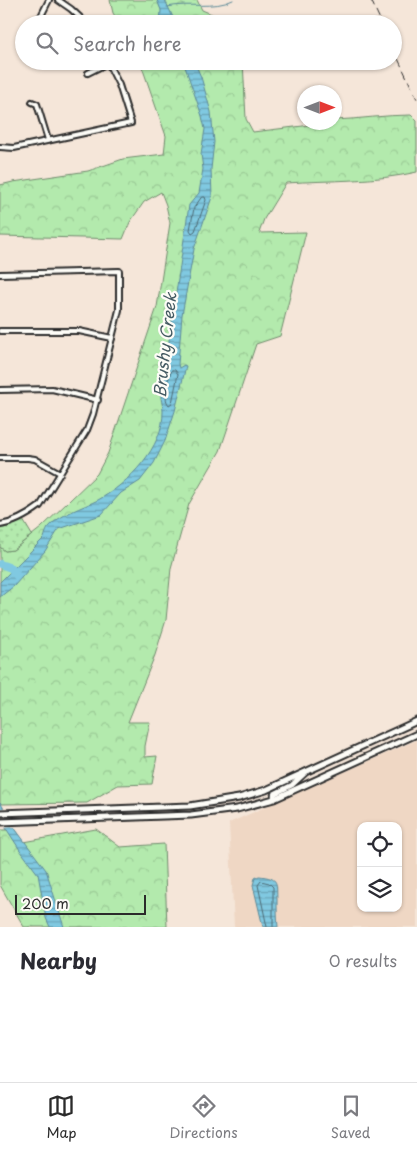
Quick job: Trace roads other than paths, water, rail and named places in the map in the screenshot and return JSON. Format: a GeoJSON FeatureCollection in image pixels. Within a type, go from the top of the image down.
{"type":"FeatureCollection","features":[{"type":"Feature","properties":{"kind":"main road"},"geometry":{"type":"LineString","coordinates":[[0,813],[190,806],[239,798],[266,790],[417,721]]}},
{"type":"Feature","properties":{"kind":"main road"},"geometry":{"type":"LineString","coordinates":[[0,822],[217,812],[274,799],[417,734]]}},
{"type":"Feature","properties":{"kind":"street"},"geometry":{"type":"LineString","coordinates":[[42,15],[50,0]]}},
{"type":"Feature","properties":{"kind":"street"},"geometry":{"type":"LineString","coordinates":[[58,0],[78,15]]}},
{"type":"Feature","properties":{"kind":"street"},"geometry":{"type":"LineString","coordinates":[[88,73],[93,70]]}},
{"type":"Feature","properties":{"kind":"street"},"geometry":{"type":"LineString","coordinates":[[0,147],[14,148],[131,122],[121,92],[111,70]]}},
{"type":"Feature","properties":{"kind":"street"},"geometry":{"type":"LineString","coordinates":[[32,102],[37,104],[48,140]]}},
{"type":"Feature","properties":{"kind":"street"},"geometry":{"type":"LineString","coordinates":[[0,274],[119,271],[119,310],[98,400],[87,430],[40,506],[8,524],[0,525]]}},
{"type":"Feature","properties":{"kind":"street"},"geometry":{"type":"LineString","coordinates":[[0,331],[79,331],[112,338]]}},
{"type":"Feature","properties":{"kind":"street"},"geometry":{"type":"LineString","coordinates":[[0,390],[52,389],[98,400]]}},
{"type":"Feature","properties":{"kind":"street"},"geometry":{"type":"LineString","coordinates":[[0,458],[35,459],[60,473]]}},
{"type":"Feature","properties":{"kind":"street"},"geometry":{"type":"LineString","coordinates":[[274,799],[274,794],[292,786],[306,772]]}},
{"type":"Feature","properties":{"kind":"water"},"geometry":{"type":"Polygon","coordinates":[[[157,0],[165,0],[172,15],[161,15],[161,10],[157,0]]]}},
{"type":"Feature","properties":{"kind":"water"},"geometry":{"type":"Polygon","coordinates":[[[186,70],[198,70],[211,112],[214,142],[211,169],[212,197],[194,249],[182,315],[178,364],[179,368],[184,365],[186,366],[175,411],[165,441],[154,463],[140,481],[121,493],[101,515],[59,529],[45,551],[14,586],[0,597],[0,582],[44,538],[47,529],[52,523],[98,500],[121,484],[142,463],[151,451],[157,438],[162,425],[161,392],[189,205],[199,193],[203,169],[201,154],[205,129],[186,70]]]}},
{"type":"Feature","properties":{"kind":"water"},"geometry":{"type":"Polygon","coordinates":[[[0,802],[16,830],[46,870],[64,927],[50,927],[46,918],[38,874],[0,819],[0,802]]]}},
{"type":"Feature","properties":{"kind":"water"},"geometry":{"type":"Polygon","coordinates":[[[259,876],[271,878],[276,882],[278,927],[263,927],[253,885],[255,878],[259,876]]]}},
{"type":"Feature","properties":{"kind":"waterway"},"geometry":{"type":"LineString","coordinates":[[167,7],[218,5],[233,0]]}},
{"type":"Feature","properties":{"kind":"waterway"},"geometry":{"type":"LineString","coordinates":[[0,564],[11,568],[17,576]]}},
{"type":"Feature","properties":{"kind":"railway"},"geometry":{"type":"LineString","coordinates":[[371,0],[378,15]]}},
{"type":"Feature","properties":{"kind":"railway"},"geometry":{"type":"LineString","coordinates":[[402,67],[417,99]]}},
{"type":"Feature","properties":{"kind":"water label","name":"Brushy Creek"},"geometry":{"type":"Point","coordinates":[164,345]}}]}
